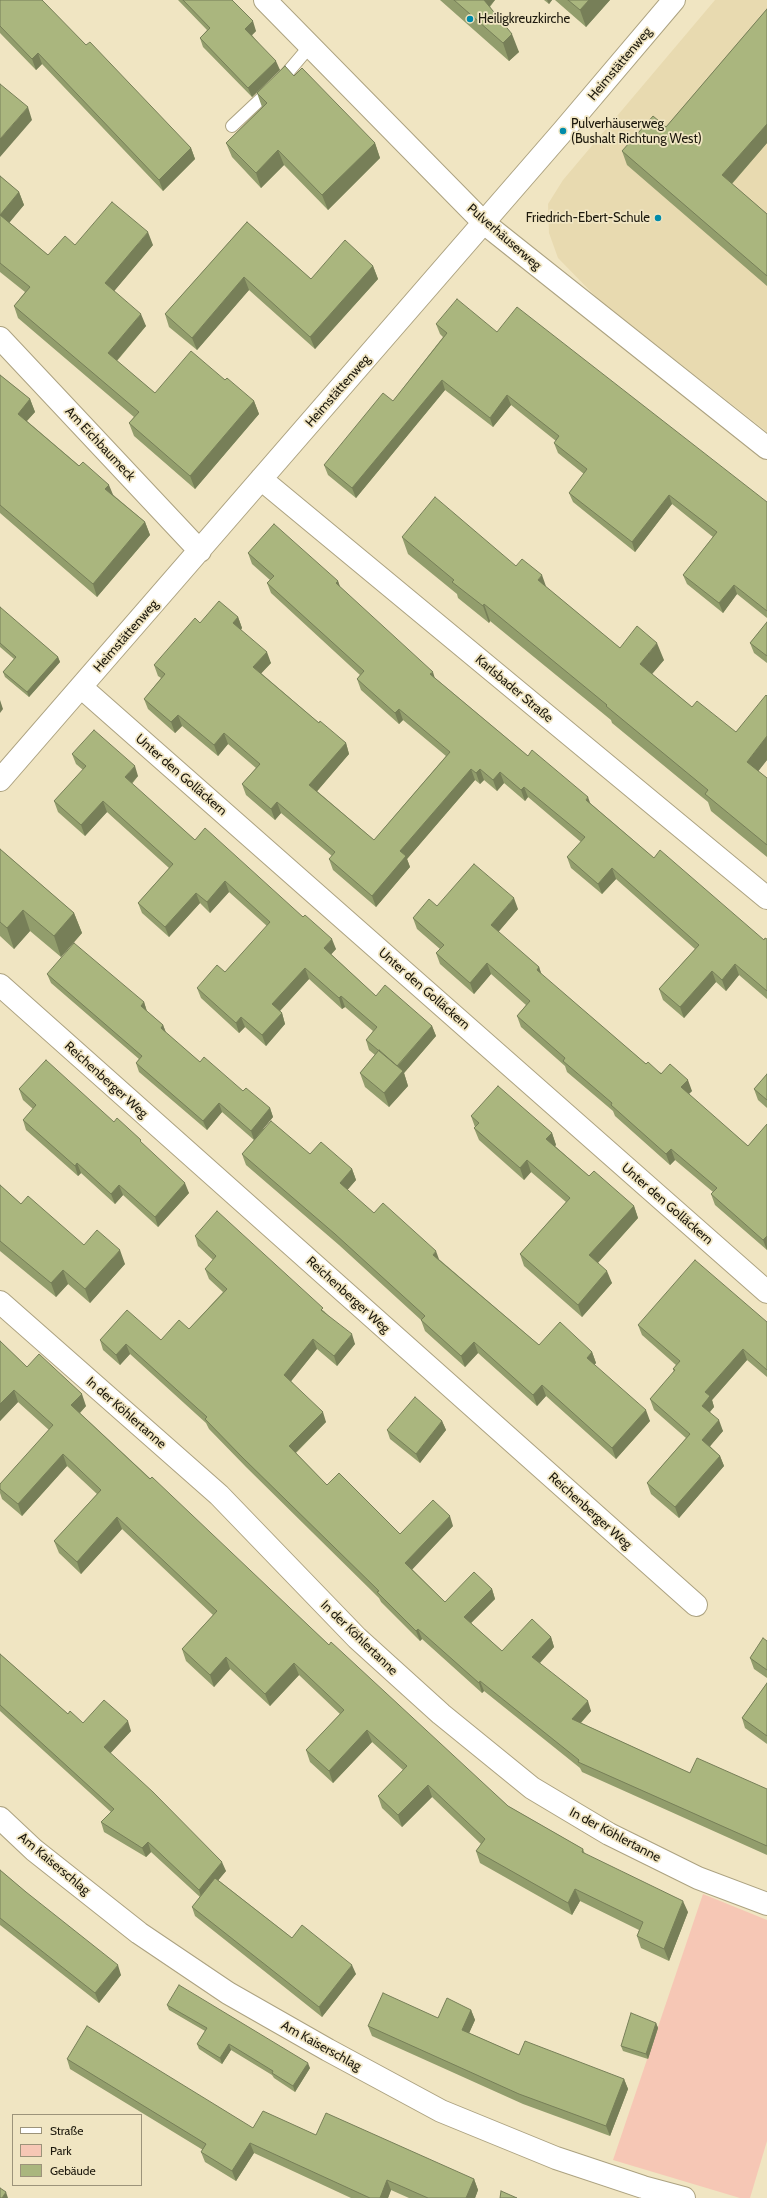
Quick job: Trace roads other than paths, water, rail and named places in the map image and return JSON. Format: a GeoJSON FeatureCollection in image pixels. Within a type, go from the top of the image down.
{"type":"FeatureCollection","features":[{"type":"Feature","properties":{"kind":"street","name":"Pulverhäuserweg"},"geometry":{"type":"LineString","coordinates":[[265,0],[484,223],[767,448]]}},
{"type":"Feature","properties":{"kind":"street","name":"Heimstättenweg"},"geometry":{"type":"LineString","coordinates":[[0,780],[484,223],[674,0]]}},
{"type":"Feature","properties":{"kind":"street","name":"Am Eichbaumeck"},"geometry":{"type":"LineString","coordinates":[[0,338],[200,550]]}},
{"type":"Feature","properties":{"kind":"street","name":"Karlsbader Straße"},"geometry":{"type":"LineString","coordinates":[[261,479],[767,898]]}},
{"type":"Feature","properties":{"kind":"street","name":"Unter den Golläckern"},"geometry":{"type":"LineString","coordinates":[[81,687],[767,1292]]}},
{"type":"Feature","properties":{"kind":"street","name":"Reichenberger Weg"},"geometry":{"type":"LineString","coordinates":[[0,985],[696,1606]]}},
{"type":"Feature","properties":{"kind":"street","name":"In der Köhlertanne"},"geometry":{"type":"LineString","coordinates":[[0,1302],[219,1495],[357,1638],[441,1714],[532,1788],[609,1834],[698,1878],[767,1904]]}},
{"type":"Feature","properties":{"kind":"street","name":"Am Kaiserschlag"},"geometry":{"type":"LineString","coordinates":[[0,1818],[34,1850],[139,1933],[228,1993],[328,2050],[448,2114],[556,2158],[643,2187],[684,2198]]}},
{"type":"Feature","properties":{"kind":"lane"},"geometry":{"type":"LineString","coordinates":[[232,126],[282,79],[310,46]]}},
{"type":"Feature","properties":{"kind":"place","name":"Heiligkreuzkirche"},"geometry":{"type":"Point","coordinates":[470,19]}},
{"type":"Feature","properties":{"kind":"place","name":"Pulverhäuserweg (Bushalt Richtung West)"},"geometry":{"type":"Point","coordinates":[563,131]}},
{"type":"Feature","properties":{"kind":"place","name":"Friedrich-Ebert-Schule"},"geometry":{"type":"Point","coordinates":[658,218]}}]}
